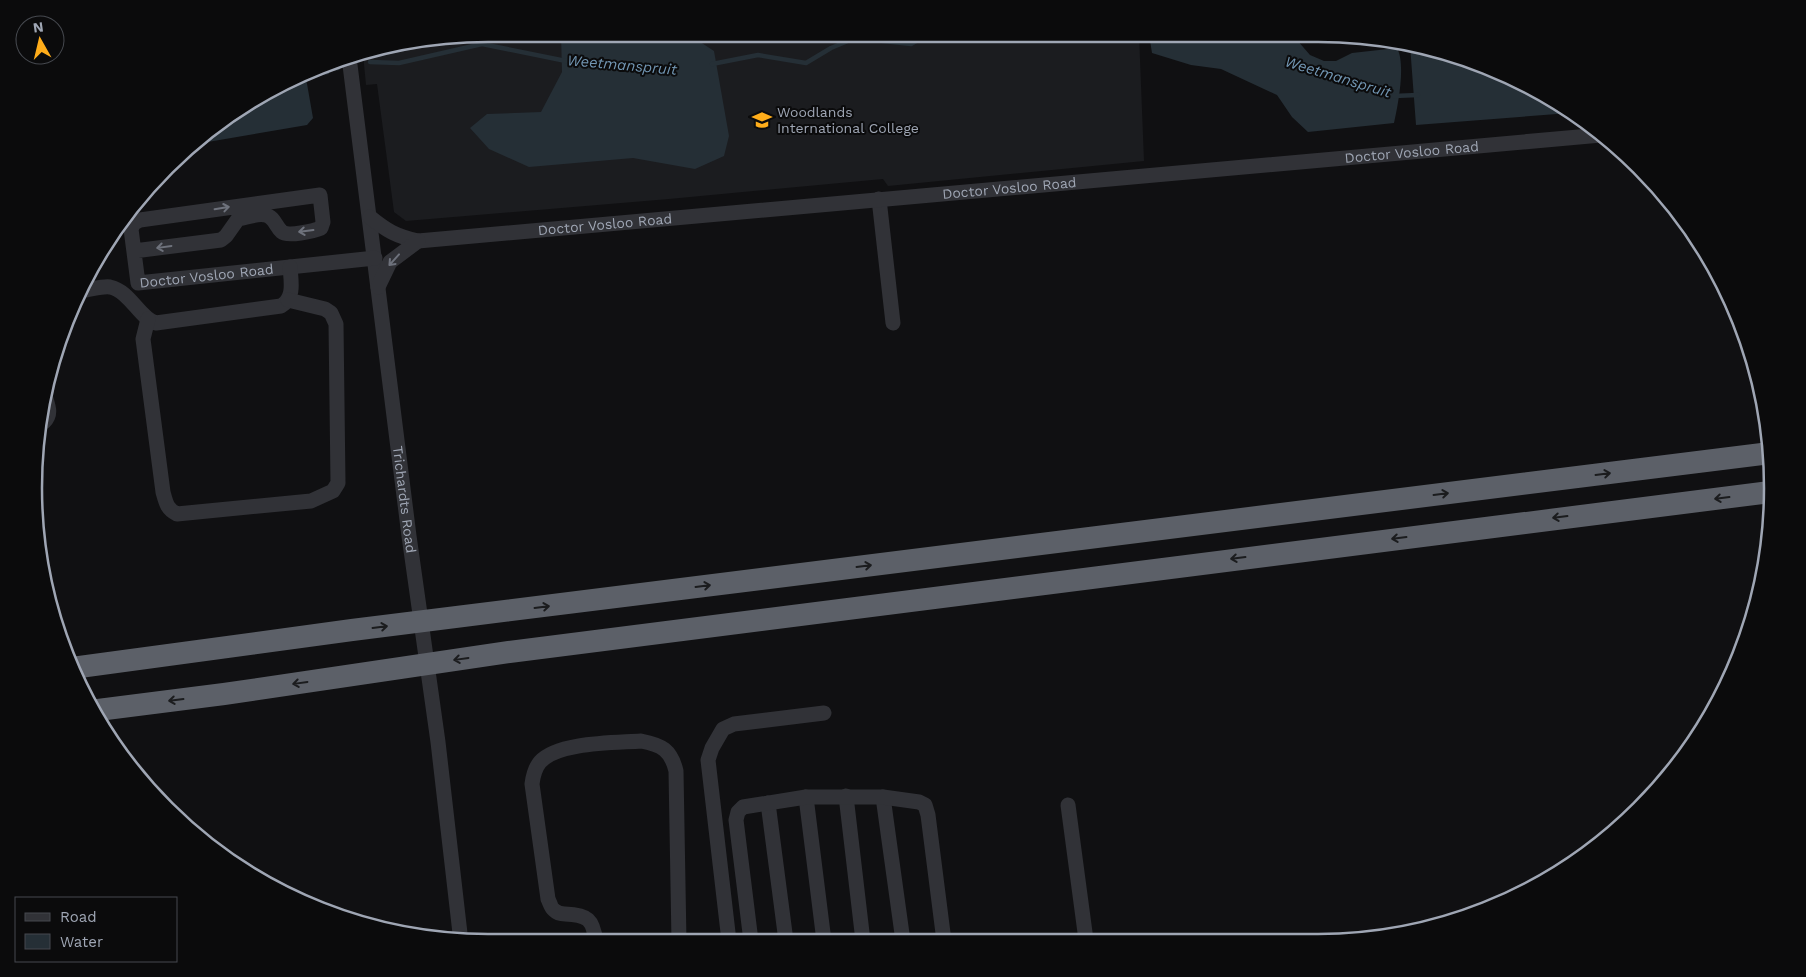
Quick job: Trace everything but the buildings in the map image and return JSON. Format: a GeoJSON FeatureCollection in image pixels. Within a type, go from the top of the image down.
{"type":"FeatureCollection","features":[{"type":"Feature","properties":{"kind":"highway"},"geometry":{"type":"LineString","coordinates":[[80,667],[352,630],[1762,454]]}},
{"type":"Feature","properties":{"kind":"highway"},"geometry":{"type":"LineString","coordinates":[[101,710],[224,694],[528,649],[1764,493]]}},
{"type":"Feature","properties":{"kind":"highway"},"geometry":{"type":"LineString","coordinates":[[76,659],[352,630]]}},
{"type":"Feature","properties":{"kind":"street","name":"Trichardts Road"},"geometry":{"type":"LineString","coordinates":[[350,65],[408,536],[438,742],[460,934]]}},
{"type":"Feature","properties":{"kind":"street","name":"Doctor Vosloo Road"},"geometry":{"type":"LineString","coordinates":[[370,217],[394,234],[418,241],[1590,136]]}},
{"type":"Feature","properties":{"kind":"street","name":"Doctor Vosloo Road"},"geometry":{"type":"LineString","coordinates":[[263,208],[281,231],[286,234],[314,231],[321,228],[323,222],[320,195],[263,208],[140,220],[134,223],[131,229],[138,283],[375,258]]}},
{"type":"Feature","properties":{"kind":"street"},"geometry":{"type":"LineString","coordinates":[[879,199],[893,323]]}},
{"type":"Feature","properties":{"kind":"street"},"geometry":{"type":"LineString","coordinates":[[134,252],[221,240],[238,219],[263,208]]}},
{"type":"Feature","properties":{"kind":"street"},"geometry":{"type":"LineString","coordinates":[[378,287],[390,262],[418,241]]}},
{"type":"Feature","properties":{"kind":"street"},"geometry":{"type":"LineString","coordinates":[[89,290],[110,288],[124,295],[148,319],[156,323],[281,306],[288,300],[291,290],[290,267]]}},
{"type":"Feature","properties":{"kind":"street"},"geometry":{"type":"LineString","coordinates":[[148,319],[142,339],[163,492],[166,504],[170,510],[177,514],[311,501],[333,492],[338,483],[336,324],[331,313],[325,309],[288,300]]}},
{"type":"Feature","properties":{"kind":"street"},"geometry":{"type":"LineString","coordinates":[[728,934],[708,760],[712,748],[723,729],[734,724],[824,713]]}},
{"type":"Feature","properties":{"kind":"street"},"geometry":{"type":"LineString","coordinates":[[595,934],[594,928],[589,920],[578,915],[559,914],[553,910],[548,899],[532,784],[534,774],[540,762],[552,753],[568,747],[642,741],[653,743],[663,748],[673,758],[676,771],[679,934]]}},
{"type":"Feature","properties":{"kind":"street"},"geometry":{"type":"LineString","coordinates":[[846,796],[863,934]]}},
{"type":"Feature","properties":{"kind":"street"},"geometry":{"type":"LineString","coordinates":[[750,934],[736,820],[738,812],[743,807],[768,802],[806,797],[846,796],[883,797],[919,802],[925,805],[928,815],[943,934]]}},
{"type":"Feature","properties":{"kind":"street"},"geometry":{"type":"LineString","coordinates":[[806,797],[823,934]]}},
{"type":"Feature","properties":{"kind":"street"},"geometry":{"type":"LineString","coordinates":[[883,797],[902,934]]}},
{"type":"Feature","properties":{"kind":"street"},"geometry":{"type":"LineString","coordinates":[[768,802],[785,934]]}},
{"type":"Feature","properties":{"kind":"street"},"geometry":{"type":"LineString","coordinates":[[1068,805],[1085,934]]}},
{"type":"Feature","properties":{"kind":"shaded area","name":"Woodlands International College"},"geometry":{"type":"Polygon","coordinates":[[[1139,42],[1144,161],[888,186],[883,179],[406,221],[394,212],[377,84],[366,85],[364,61],[401,51],[459,43],[1139,42]]]}},
{"type":"Feature","properties":{"kind":"water"},"geometry":{"type":"Polygon","coordinates":[[[561,42],[700,42],[714,51],[729,136],[724,156],[695,169],[633,158],[529,167],[489,149],[470,128],[487,114],[541,112],[562,72],[561,42]]]}},
{"type":"Feature","properties":{"kind":"water"},"geometry":{"type":"Polygon","coordinates":[[[1150,42],[1299,42],[1310,55],[1324,61],[1336,61],[1352,53],[1391,49],[1398,50],[1400,55],[1401,74],[1394,123],[1308,132],[1292,117],[1277,95],[1221,69],[1191,65],[1152,53],[1150,42]]]}},
{"type":"Feature","properties":{"kind":"water"},"geometry":{"type":"Polygon","coordinates":[[[1411,52],[1461,66],[1488,76],[1515,88],[1559,114],[1416,125],[1411,52]]]}},
{"type":"Feature","properties":{"kind":"water"},"geometry":{"type":"Polygon","coordinates":[[[307,81],[313,118],[307,125],[208,142],[265,102],[307,81]]]}},
{"type":"Feature","properties":{"kind":"waterway","name":"Weetmanspruit"},"geometry":{"type":"LineString","coordinates":[[712,64],[758,55],[806,63],[845,42]]}},
{"type":"Feature","properties":{"kind":"waterway","name":"Weetmanspruit"},"geometry":{"type":"LineString","coordinates":[[892,42],[911,44],[914,42]]}},
{"type":"Feature","properties":{"kind":"waterway","name":"Weetmanspruit"},"geometry":{"type":"LineString","coordinates":[[370,62],[399,63],[482,44],[566,61]]}},
{"type":"Feature","properties":{"kind":"waterway","name":"Weetmanspruit"},"geometry":{"type":"LineString","coordinates":[[1394,96],[1418,95]]}},
{"type":"Feature","properties":{"kind":"place","name":"Woodlands International College"},"geometry":{"type":"Point","coordinates":[762,120]}}]}
